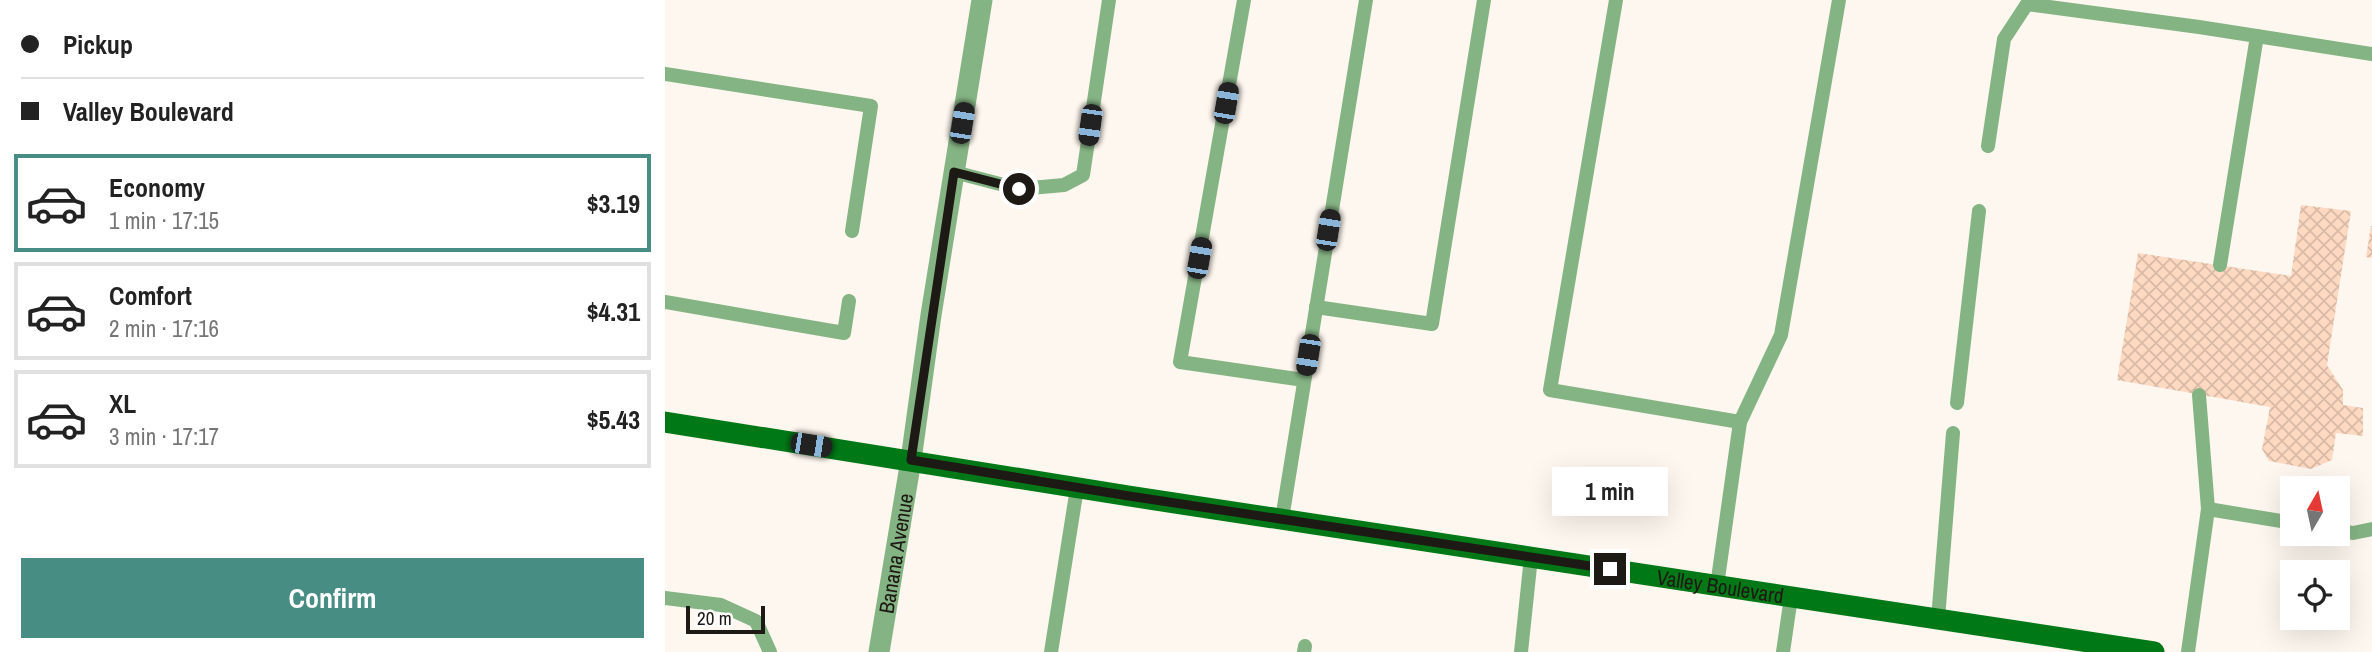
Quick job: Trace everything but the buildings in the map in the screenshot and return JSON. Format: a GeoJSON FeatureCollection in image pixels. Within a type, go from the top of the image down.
{"type":"FeatureCollection","features":[{"type":"Feature","properties":{"kind":"main road","name":"Valley Boulevard"},"geometry":{"type":"LineString","coordinates":[[665,422],[1077,488],[1938,619],[2072,646],[2154,652]]}},
{"type":"Feature","properties":{"kind":"street","name":"Banana Avenue"},"geometry":{"type":"LineString","coordinates":[[879,652],[982,0]]}},
{"type":"Feature","properties":{"kind":"lane"},"geometry":{"type":"LineString","coordinates":[[954,172],[1019,189],[1064,185],[1083,175],[1109,0]]}},
{"type":"Feature","properties":{"kind":"lane"},"geometry":{"type":"LineString","coordinates":[[1244,0],[1181,362],[1304,380]]}},
{"type":"Feature","properties":{"kind":"lane"},"geometry":{"type":"LineString","coordinates":[[1282,519],[1366,0]]}},
{"type":"Feature","properties":{"kind":"lane"},"geometry":{"type":"LineString","coordinates":[[1315,307],[1431,324],[1484,0]]}},
{"type":"Feature","properties":{"kind":"lane"},"geometry":{"type":"LineString","coordinates":[[1616,0],[1550,390],[1740,422]]}},
{"type":"Feature","properties":{"kind":"lane"},"geometry":{"type":"LineString","coordinates":[[1717,586],[1740,422],[1781,335],[1839,0]]}},
{"type":"Feature","properties":{"kind":"lane"},"geometry":{"type":"LineString","coordinates":[[1988,146],[2004,39],[2027,4],[2372,54]]}},
{"type":"Feature","properties":{"kind":"lane"},"geometry":{"type":"LineString","coordinates":[[2220,265],[2257,36]]}},
{"type":"Feature","properties":{"kind":"lane"},"geometry":{"type":"LineString","coordinates":[[665,74],[871,106],[852,231]]}},
{"type":"Feature","properties":{"kind":"lane"},"geometry":{"type":"LineString","coordinates":[[1957,403],[1979,211]]}},
{"type":"Feature","properties":{"kind":"lane"},"geometry":{"type":"LineString","coordinates":[[665,302],[844,333],[849,301]]}},
{"type":"Feature","properties":{"kind":"lane"},"geometry":{"type":"LineString","coordinates":[[2188,652],[2208,509],[2199,395]]}},
{"type":"Feature","properties":{"kind":"lane"},"geometry":{"type":"LineString","coordinates":[[1938,619],[1953,433]]}},
{"type":"Feature","properties":{"kind":"lane"},"geometry":{"type":"LineString","coordinates":[[1051,652],[1077,488]]}},
{"type":"Feature","properties":{"kind":"lane"},"geometry":{"type":"LineString","coordinates":[[2208,509],[2280,521]]}},
{"type":"Feature","properties":{"kind":"lane"},"geometry":{"type":"LineString","coordinates":[[2350,532],[2372,529]]}},
{"type":"Feature","properties":{"kind":"lane"},"geometry":{"type":"LineString","coordinates":[[1521,652],[1531,557]]}},
{"type":"Feature","properties":{"kind":"lane"},"geometry":{"type":"LineString","coordinates":[[1783,652],[1791,597]]}},
{"type":"Feature","properties":{"kind":"lane"},"geometry":{"type":"LineString","coordinates":[[665,598],[721,605],[756,621],[770,652]]}},
{"type":"Feature","properties":{"kind":"route"},"geometry":{"type":"LineString","coordinates":[[1019,189],[954,172],[911,460],[1610,569]]}}]}
